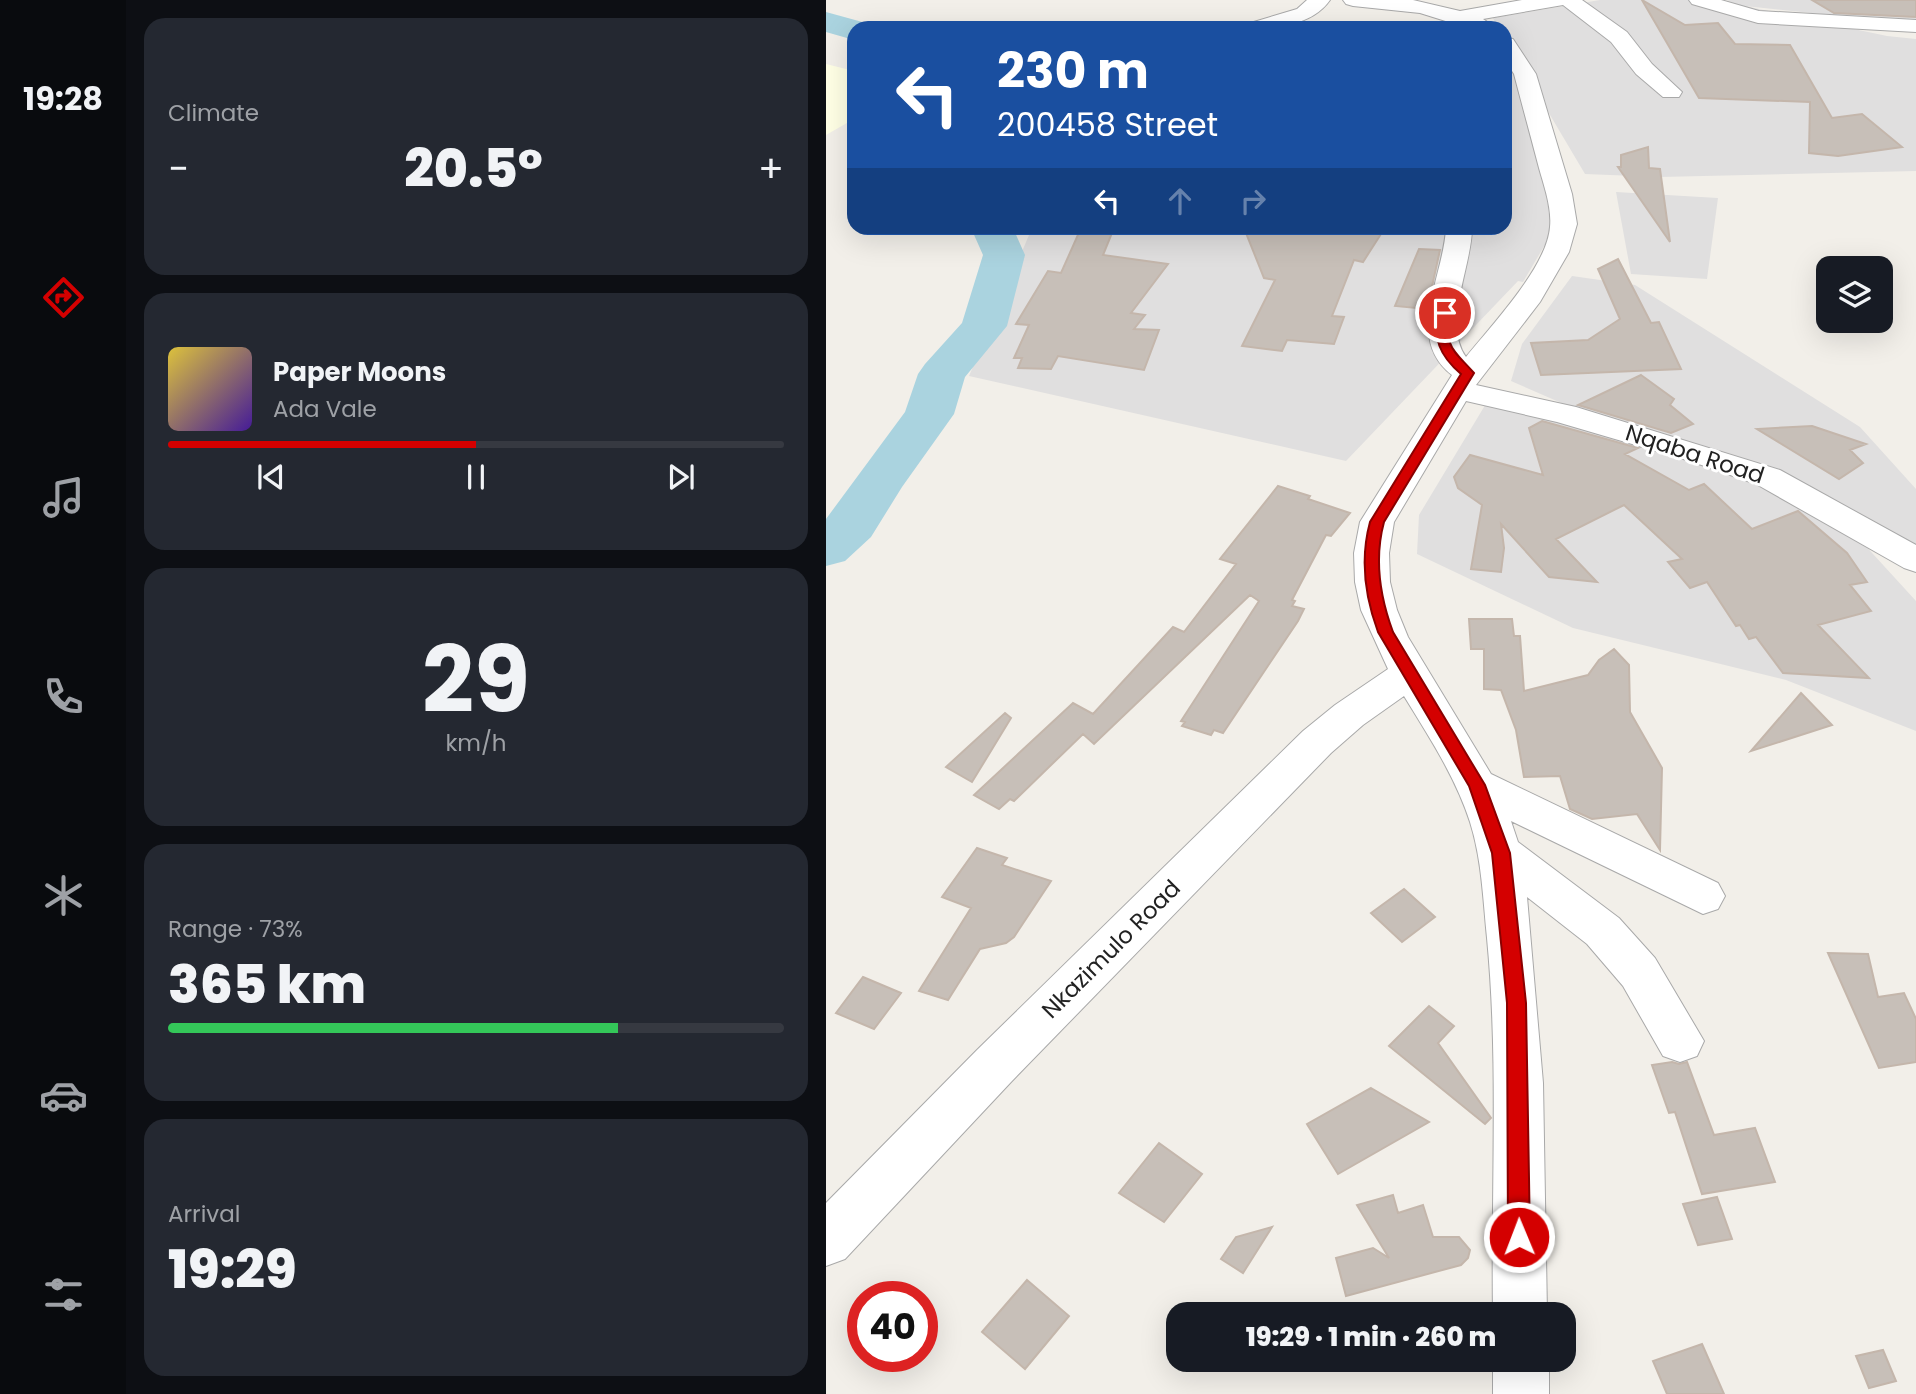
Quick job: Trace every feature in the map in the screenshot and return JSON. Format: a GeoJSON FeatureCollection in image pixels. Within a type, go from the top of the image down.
{"type":"FeatureCollection","features":[{"type":"Feature","properties":{"kind":"street"},"geometry":{"type":"LineString","coordinates":[[1277,21],[1304,13],[1320,0]]}},
{"type":"Feature","properties":{"kind":"street"},"geometry":{"type":"LineString","coordinates":[[1353,0],[1404,5],[1459,16],[1470,21]]}},
{"type":"Feature","properties":{"kind":"street"},"geometry":{"type":"LineString","coordinates":[[1459,16],[1558,0]]}},
{"type":"Feature","properties":{"kind":"street"},"geometry":{"type":"LineString","coordinates":[[1569,0],[1619,37],[1650,75],[1671,92]]}},
{"type":"Feature","properties":{"kind":"street"},"geometry":{"type":"LineString","coordinates":[[1699,0],[1758,17],[1916,26]]}},
{"type":"Feature","properties":{"kind":"street"},"geometry":{"type":"LineString","coordinates":[[1512,54],[1525,74],[1559,194],[1564,224],[1556,252],[1526,302],[1463,382],[1377,522],[1373,537],[1373,582],[1376,607],[1386,632],[1408,674],[1453,741],[1477,785],[1501,853],[1517,1003],[1520,1302]]}},
{"type":"Feature","properties":{"kind":"street"},"geometry":{"type":"LineString","coordinates":[[1458,235],[1454,271],[1447,293],[1441,331],[1450,358],[1463,382]]}},
{"type":"Feature","properties":{"kind":"street","name":"Nqaba Road"},"geometry":{"type":"LineString","coordinates":[[1463,382],[1768,477],[1916,560]]}},
{"type":"Feature","properties":{"kind":"street","name":"Nkazimulo Road"},"geometry":{"type":"LineString","coordinates":[[826,1240],[994,1066],[1317,742],[1349,715],[1408,674]]}},
{"type":"Feature","properties":{"kind":"street"},"geometry":{"type":"LineString","coordinates":[[1477,785],[1703,896]]}},
{"type":"Feature","properties":{"kind":"street"},"geometry":{"type":"LineString","coordinates":[[1501,853],[1603,931],[1639,972],[1680,1041]]}},
{"type":"Feature","properties":{"kind":"street"},"geometry":{"type":"LineString","coordinates":[[1521,1372],[1521,1394]]}},
{"type":"Feature","properties":{"kind":"shaded area"},"geometry":{"type":"Polygon","coordinates":[[[1600,0],[1714,0],[1736,5],[1727,0],[1916,0],[1916,24],[1745,6],[1887,36],[1916,39],[1916,171],[1660,177],[1585,174],[1512,51],[1512,21],[1494,21],[1493,18],[1600,0]]]}},
{"type":"Feature","properties":{"kind":"shaded area"},"geometry":{"type":"Polygon","coordinates":[[[1512,58],[1518,66],[1542,158],[1553,231],[1523,282],[1518,281],[1346,461],[969,376],[1029,235],[1512,235],[1512,58]]]}},
{"type":"Feature","properties":{"kind":"shaded area"},"geometry":{"type":"Polygon","coordinates":[[[826,64],[847,69],[847,123],[826,135],[826,64]]]}},
{"type":"Feature","properties":{"kind":"shaded area"},"geometry":{"type":"Polygon","coordinates":[[[1616,192],[1718,198],[1707,279],[1631,274],[1616,192]]]}},
{"type":"Feature","properties":{"kind":"shaded area"},"geometry":{"type":"Polygon","coordinates":[[[1572,276],[1635,285],[1860,427],[1916,489],[1916,545],[1776,469],[1573,408],[1511,381],[1522,344],[1572,276]]]}},
{"type":"Feature","properties":{"kind":"shaded area"},"geometry":{"type":"Polygon","coordinates":[[[1487,402],[1735,469],[1852,531],[1916,601],[1916,731],[1786,680],[1573,628],[1417,554],[1419,515],[1487,402]]]}},
{"type":"Feature","properties":{"kind":"building"},"geometry":{"type":"Polygon","coordinates":[[[1642,0],[1685,25],[1718,23],[1735,44],[1790,45],[1832,118],[1862,114],[1902,147],[1838,156],[1809,153],[1810,102],[1699,98],[1642,0]]]}},
{"type":"Feature","properties":{"kind":"building"},"geometry":{"type":"Polygon","coordinates":[[[1812,0],[1916,0],[1916,17],[1834,13],[1812,0]]]}},
{"type":"Feature","properties":{"kind":"building"},"geometry":{"type":"Polygon","coordinates":[[[1648,147],[1649,168],[1660,169],[1670,242],[1618,167],[1621,167],[1621,155],[1648,147]]]}},
{"type":"Feature","properties":{"kind":"building"},"geometry":{"type":"Polygon","coordinates":[[[1078,235],[1111,235],[1103,255],[1168,264],[1131,313],[1145,315],[1134,329],[1159,330],[1144,370],[1058,356],[1051,369],[1018,368],[1022,358],[1014,358],[1029,325],[1016,324],[1048,271],[1061,273],[1078,235]]]}},
{"type":"Feature","properties":{"kind":"building"},"geometry":{"type":"Polygon","coordinates":[[[1247,235],[1380,235],[1363,262],[1354,260],[1332,316],[1344,317],[1334,344],[1287,340],[1282,351],[1242,346],[1275,280],[1264,278],[1247,235]]]}},
{"type":"Feature","properties":{"kind":"building"},"geometry":{"type":"Polygon","coordinates":[[[1419,249],[1440,250],[1427,309],[1395,306],[1419,249]]]}},
{"type":"Feature","properties":{"kind":"building"},"geometry":{"type":"Polygon","coordinates":[[[1618,259],[1651,323],[1659,322],[1681,369],[1541,375],[1531,343],[1588,340],[1620,319],[1598,269],[1618,259]]]}},
{"type":"Feature","properties":{"kind":"building"},"geometry":{"type":"Polygon","coordinates":[[[1641,375],[1674,399],[1670,405],[1693,424],[1671,433],[1578,405],[1641,375]]]}},
{"type":"Feature","properties":{"kind":"building"},"geometry":{"type":"Polygon","coordinates":[[[1542,421],[1638,448],[1625,454],[1689,490],[1704,484],[1752,529],[1798,511],[1847,553],[1867,582],[1850,585],[1871,611],[1818,625],[1869,678],[1783,673],[1756,637],[1749,639],[1740,625],[1736,626],[1707,582],[1690,588],[1668,562],[1682,559],[1624,505],[1556,539],[1597,582],[1549,577],[1501,524],[1504,548],[1501,572],[1471,569],[1482,505],[1458,488],[1454,477],[1470,455],[1543,475],[1529,428],[1542,421]]]}},
{"type":"Feature","properties":{"kind":"building"},"geometry":{"type":"Polygon","coordinates":[[[1812,426],[1866,444],[1850,450],[1863,463],[1839,479],[1757,429],[1812,426]]]}},
{"type":"Feature","properties":{"kind":"building"},"geometry":{"type":"Polygon","coordinates":[[[1278,486],[1350,513],[1331,536],[1326,535],[1292,600],[1295,601],[1292,606],[1304,609],[1298,621],[1223,733],[1214,730],[1211,735],[1182,726],[1185,722],[1181,721],[1259,601],[1250,595],[1094,744],[1083,734],[1014,801],[1010,799],[999,809],[974,795],[1073,703],[1093,714],[1173,627],[1184,632],[1236,564],[1220,559],[1278,486]]]}},
{"type":"Feature","properties":{"kind":"building"},"geometry":{"type":"Polygon","coordinates":[[[1469,619],[1512,619],[1514,636],[1520,636],[1524,691],[1588,675],[1599,660],[1614,649],[1629,665],[1630,712],[1662,768],[1660,850],[1637,814],[1592,819],[1570,809],[1560,776],[1524,777],[1516,730],[1501,690],[1484,689],[1484,649],[1471,649],[1469,619]]]}},
{"type":"Feature","properties":{"kind":"building"},"geometry":{"type":"Polygon","coordinates":[[[1801,693],[1832,725],[1751,751],[1801,693]]]}},
{"type":"Feature","properties":{"kind":"building"},"geometry":{"type":"Polygon","coordinates":[[[1005,713],[1011,718],[972,782],[946,767],[1005,713]]]}},
{"type":"Feature","properties":{"kind":"building"},"geometry":{"type":"Polygon","coordinates":[[[977,848],[1007,858],[1002,865],[1051,881],[1014,937],[1006,943],[980,949],[948,1000],[919,991],[971,908],[942,897],[977,848]]]}},
{"type":"Feature","properties":{"kind":"building"},"geometry":{"type":"Polygon","coordinates":[[[1404,889],[1435,917],[1402,942],[1371,913],[1404,889]]]}},
{"type":"Feature","properties":{"kind":"building"},"geometry":{"type":"Polygon","coordinates":[[[1828,953],[1868,954],[1878,997],[1904,993],[1916,1019],[1916,1062],[1879,1068],[1828,953]]]}},
{"type":"Feature","properties":{"kind":"building"},"geometry":{"type":"Polygon","coordinates":[[[863,977],[901,993],[874,1029],[836,1013],[863,977]]]}},
{"type":"Feature","properties":{"kind":"building"},"geometry":{"type":"Polygon","coordinates":[[[1429,1006],[1454,1026],[1438,1043],[1491,1118],[1485,1124],[1389,1046],[1429,1006]]]}},
{"type":"Feature","properties":{"kind":"building"},"geometry":{"type":"Polygon","coordinates":[[[1687,1062],[1714,1135],[1755,1128],[1775,1182],[1702,1194],[1675,1112],[1669,1113],[1652,1065],[1687,1062]]]}},
{"type":"Feature","properties":{"kind":"building"},"geometry":{"type":"Polygon","coordinates":[[[1371,1088],[1429,1122],[1338,1174],[1307,1124],[1371,1088]]]}},
{"type":"Feature","properties":{"kind":"building"},"geometry":{"type":"Polygon","coordinates":[[[1159,1143],[1202,1174],[1164,1222],[1119,1193],[1159,1143]]]}},
{"type":"Feature","properties":{"kind":"building"},"geometry":{"type":"Polygon","coordinates":[[[1393,1195],[1398,1213],[1423,1205],[1433,1237],[1459,1237],[1470,1250],[1468,1258],[1461,1265],[1346,1296],[1336,1258],[1373,1248],[1389,1258],[1357,1205],[1393,1195]]]}},
{"type":"Feature","properties":{"kind":"building"},"geometry":{"type":"Polygon","coordinates":[[[1717,1197],[1732,1239],[1698,1245],[1683,1204],[1717,1197]]]}},
{"type":"Feature","properties":{"kind":"building"},"geometry":{"type":"Polygon","coordinates":[[[1272,1227],[1243,1273],[1221,1259],[1236,1237],[1272,1227]]]}},
{"type":"Feature","properties":{"kind":"building"},"geometry":{"type":"Polygon","coordinates":[[[1027,1280],[1069,1316],[1025,1369],[982,1332],[1027,1280]]]}},
{"type":"Feature","properties":{"kind":"building"},"geometry":{"type":"Polygon","coordinates":[[[1702,1344],[1724,1394],[1667,1394],[1653,1361],[1702,1344]]]}},
{"type":"Feature","properties":{"kind":"building"},"geometry":{"type":"Polygon","coordinates":[[[1883,1350],[1896,1381],[1869,1388],[1856,1356],[1883,1350]]]}},
{"type":"Feature","properties":{"kind":"waterway"},"geometry":{"type":"LineString","coordinates":[[826,22],[847,28]]}},
{"type":"Feature","properties":{"kind":"waterway"},"geometry":{"type":"LineString","coordinates":[[826,548],[852,525],[879,482],[929,414],[942,374],[984,326],[1004,255],[995,235]]}},
{"type":"Feature","properties":{"kind":"route"},"geometry":{"type":"LineString","coordinates":[[1445,313],[1441,331],[1444,344],[1450,358],[1468,373],[1377,522],[1373,537],[1373,582],[1376,607],[1386,632],[1408,674],[1453,741],[1477,785],[1501,853],[1517,1003],[1519,1237]]}}]}
